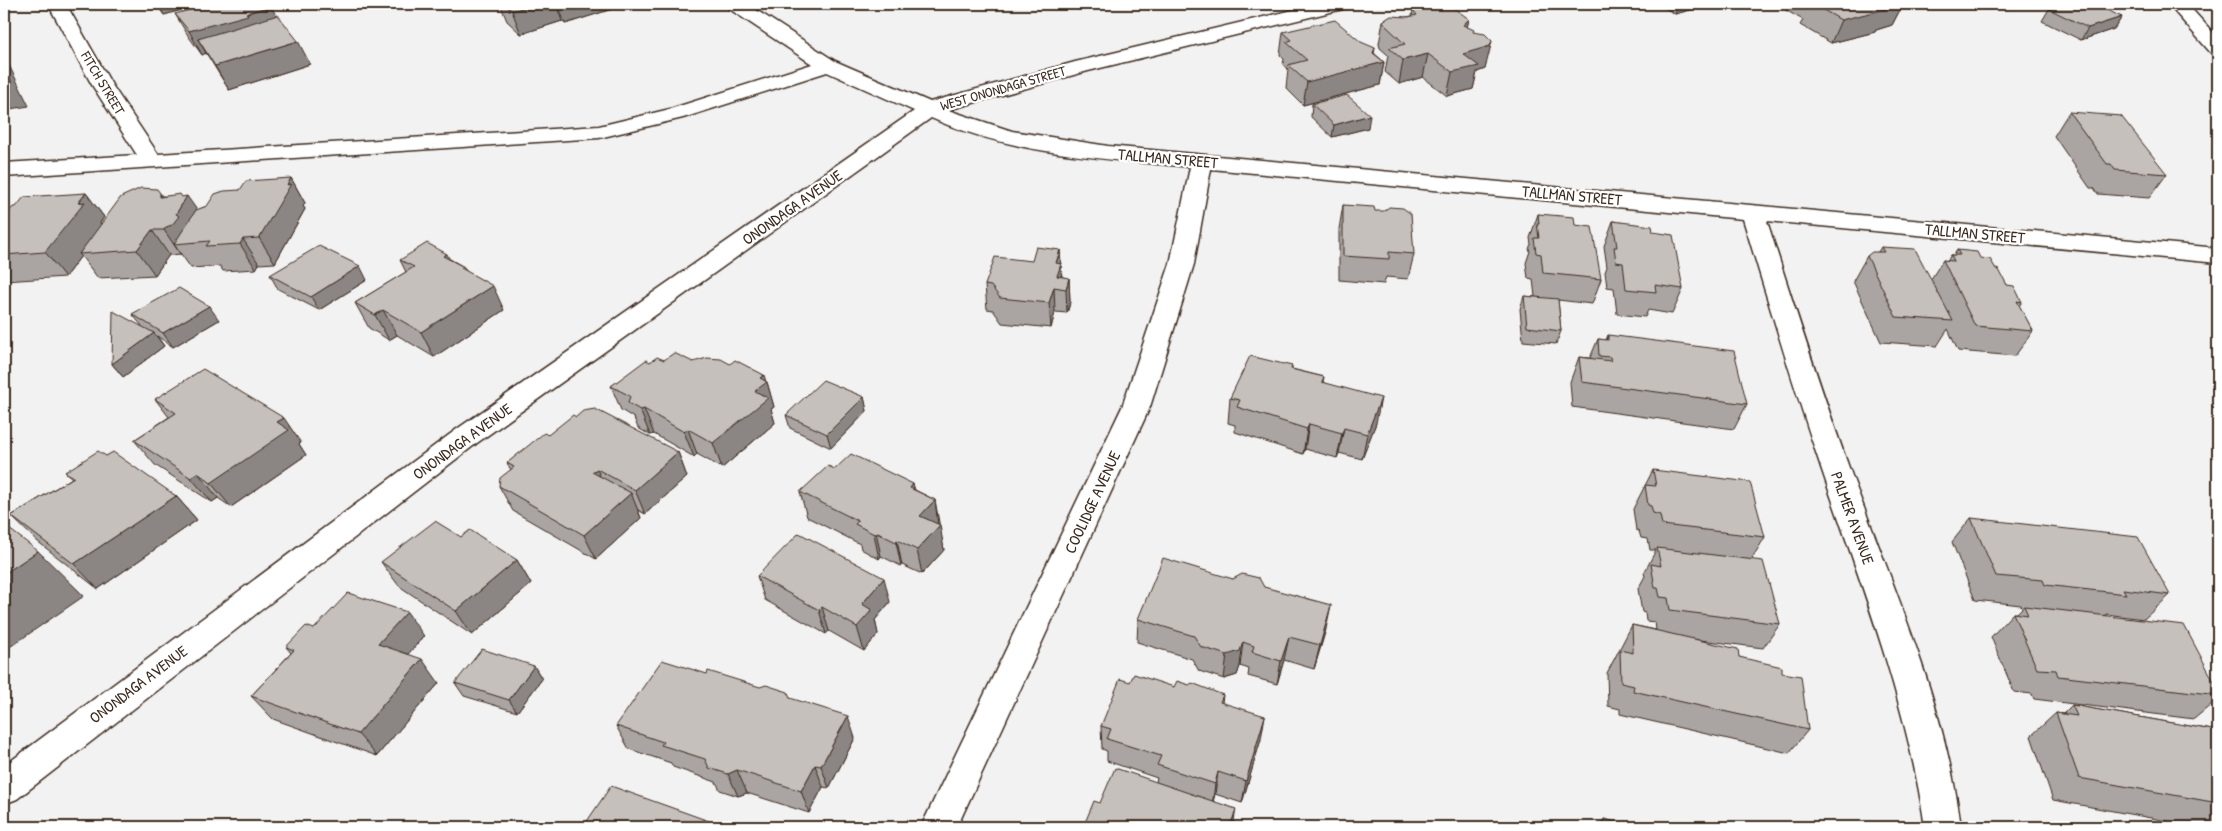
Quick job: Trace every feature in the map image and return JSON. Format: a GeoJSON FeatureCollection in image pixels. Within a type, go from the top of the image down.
{"type":"FeatureCollection","features":[{"type":"Feature","properties":{"kind":"street","name":"FITCH STREET"},"geometry":{"type":"LineString","coordinates":[[57,4],[102,85],[152,161]]}},
{"type":"Feature","properties":{"kind":"street","name":"WEST ONONDAGA STREET"},"geometry":{"type":"LineString","coordinates":[[735,4],[828,65],[930,109],[1082,66],[1340,4]]}},
{"type":"Feature","properties":{"kind":"street"},"geometry":{"type":"LineString","coordinates":[[2178,4],[2218,49]]}},
{"type":"Feature","properties":{"kind":"street"},"geometry":{"type":"LineString","coordinates":[[4,170],[599,132],[676,114],[828,65]]}},
{"type":"Feature","properties":{"kind":"street","name":"TALLMAN STREET"},"geometry":{"type":"LineString","coordinates":[[930,109],[946,117],[1009,137],[1108,153],[2218,256]]}},
{"type":"Feature","properties":{"kind":"street","name":"ONONDAGA AVENUE"},"geometry":{"type":"LineString","coordinates":[[4,787],[468,436],[930,109]]}},
{"type":"Feature","properties":{"kind":"street","name":"COOLIDGE AVENUE"},"geometry":{"type":"LineString","coordinates":[[939,827],[1136,407],[1182,264],[1202,161]]}},
{"type":"Feature","properties":{"kind":"street","name":"PALMER AVENUE"},"geometry":{"type":"LineString","coordinates":[[1752,212],[1825,438],[1910,675],[1939,793],[1944,827]]}},
{"type":"Feature","properties":{"kind":"building"},"geometry":{"type":"Polygon","coordinates":[[[211,4],[269,4],[271,6],[246,13],[248,15],[189,31],[175,14],[211,4]]]}},
{"type":"Feature","properties":{"kind":"building"},"geometry":{"type":"Polygon","coordinates":[[[504,4],[536,4],[512,11],[504,4]]]}},
{"type":"Feature","properties":{"kind":"building"},"geometry":{"type":"Polygon","coordinates":[[[1439,4],[1448,4],[1469,19],[1463,25],[1474,30],[1473,32],[1485,34],[1492,41],[1490,46],[1463,54],[1479,66],[1452,72],[1428,54],[1403,60],[1389,48],[1405,44],[1383,21],[1391,16],[1408,17],[1417,15],[1413,10],[1439,4]]]}},
{"type":"Feature","properties":{"kind":"building"},"geometry":{"type":"Polygon","coordinates":[[[1813,4],[1899,4],[1841,20],[1813,4]]]}},
{"type":"Feature","properties":{"kind":"building"},"geometry":{"type":"Polygon","coordinates":[[[2067,4],[2094,4],[2122,17],[2088,28],[2049,9],[2067,4]]]}},
{"type":"Feature","properties":{"kind":"building"},"geometry":{"type":"Polygon","coordinates":[[[278,15],[298,41],[215,66],[198,39],[278,15]]]}},
{"type":"Feature","properties":{"kind":"building"},"geometry":{"type":"Polygon","coordinates":[[[1335,20],[1361,42],[1375,48],[1373,53],[1384,62],[1307,82],[1288,65],[1307,60],[1286,42],[1292,40],[1283,32],[1335,20]]]}},
{"type":"Feature","properties":{"kind":"building"},"geometry":{"type":"Polygon","coordinates":[[[4,66],[12,83],[4,84],[4,66]]]}},
{"type":"Feature","properties":{"kind":"building"},"geometry":{"type":"Polygon","coordinates":[[[1347,95],[1370,115],[1334,125],[1312,104],[1347,95]]]}},
{"type":"Feature","properties":{"kind":"building"},"geometry":{"type":"Polygon","coordinates":[[[2069,112],[2121,116],[2167,174],[2115,170],[2111,164],[2107,164],[2069,112]]]}},
{"type":"Feature","properties":{"kind":"building"},"geometry":{"type":"Polygon","coordinates":[[[291,178],[287,185],[291,184],[259,238],[243,239],[240,244],[206,246],[210,241],[174,244],[196,210],[207,206],[215,194],[224,191],[240,190],[246,181],[291,178]]]}},
{"type":"Feature","properties":{"kind":"building"},"geometry":{"type":"Polygon","coordinates":[[[141,188],[157,189],[160,197],[180,194],[182,197],[187,196],[176,214],[179,216],[172,225],[164,230],[152,230],[137,250],[79,254],[121,197],[141,188]]]}},
{"type":"Feature","properties":{"kind":"building"},"geometry":{"type":"Polygon","coordinates":[[[86,193],[78,203],[85,202],[45,252],[4,255],[4,218],[24,197],[86,193]]]}},
{"type":"Feature","properties":{"kind":"building"},"geometry":{"type":"Polygon","coordinates":[[[1343,205],[1374,207],[1375,211],[1384,211],[1389,207],[1403,208],[1411,214],[1414,254],[1389,252],[1389,259],[1343,256],[1343,205]]]}},
{"type":"Feature","properties":{"kind":"building"},"geometry":{"type":"Polygon","coordinates":[[[1538,214],[1574,217],[1575,225],[1592,227],[1601,279],[1543,273],[1541,254],[1536,253],[1534,238],[1539,238],[1538,214]]]}},
{"type":"Feature","properties":{"kind":"building"},"geometry":{"type":"Polygon","coordinates":[[[1613,221],[1652,226],[1653,232],[1673,235],[1683,289],[1655,285],[1656,292],[1626,289],[1623,263],[1616,262],[1614,247],[1617,247],[1613,221]]]}},
{"type":"Feature","properties":{"kind":"building"},"geometry":{"type":"Polygon","coordinates":[[[427,243],[447,254],[443,256],[464,267],[461,268],[493,286],[421,332],[383,310],[375,315],[355,303],[414,267],[400,260],[427,243]]]}},
{"type":"Feature","properties":{"kind":"building"},"geometry":{"type":"Polygon","coordinates":[[[319,246],[360,266],[311,297],[270,275],[319,246]]]}},
{"type":"Feature","properties":{"kind":"building"},"geometry":{"type":"Polygon","coordinates":[[[1036,247],[1060,250],[1056,263],[1061,264],[1057,276],[1069,278],[1066,289],[1054,287],[1049,303],[1000,298],[991,286],[985,285],[995,257],[1032,261],[1036,247]]]}},
{"type":"Feature","properties":{"kind":"building"},"geometry":{"type":"Polygon","coordinates":[[[1881,247],[1915,249],[1953,321],[1896,317],[1867,256],[1872,252],[1884,252],[1881,247]]]}},
{"type":"Feature","properties":{"kind":"building"},"geometry":{"type":"Polygon","coordinates":[[[1957,250],[1977,252],[1980,258],[1990,259],[1996,269],[1999,270],[2007,285],[2014,286],[2022,302],[2017,301],[2033,331],[1975,326],[1943,260],[1954,261],[1951,255],[1960,255],[1957,250]]]}},
{"type":"Feature","properties":{"kind":"building"},"geometry":{"type":"Polygon","coordinates":[[[179,288],[209,306],[163,333],[132,314],[179,288]]]}},
{"type":"Feature","properties":{"kind":"building"},"geometry":{"type":"Polygon","coordinates":[[[1524,296],[1558,299],[1561,331],[1527,327],[1524,296]]]}},
{"type":"Feature","properties":{"kind":"building"},"geometry":{"type":"Polygon","coordinates":[[[113,311],[154,333],[112,364],[113,311]]]}},
{"type":"Feature","properties":{"kind":"building"},"geometry":{"type":"Polygon","coordinates":[[[1608,335],[1734,351],[1747,404],[1582,382],[1579,357],[1611,361],[1610,357],[1599,356],[1598,339],[1608,340],[1608,335]]]}},
{"type":"Feature","properties":{"kind":"building"},"geometry":{"type":"Polygon","coordinates":[[[674,353],[693,362],[707,358],[721,359],[730,364],[735,360],[764,375],[760,378],[767,382],[755,391],[768,398],[713,443],[688,429],[684,432],[644,409],[640,410],[628,403],[630,396],[611,386],[646,360],[650,362],[657,357],[664,360],[674,353]]]}},
{"type":"Feature","properties":{"kind":"building"},"geometry":{"type":"Polygon","coordinates":[[[1250,356],[1292,366],[1291,369],[1324,377],[1322,382],[1381,398],[1367,434],[1344,428],[1342,433],[1309,424],[1307,429],[1237,407],[1240,400],[1230,398],[1250,356]]]}},
{"type":"Feature","properties":{"kind":"building"},"geometry":{"type":"Polygon","coordinates":[[[203,369],[284,418],[277,422],[289,430],[211,483],[198,473],[191,478],[134,440],[176,413],[155,399],[203,369]]]}},
{"type":"Feature","properties":{"kind":"building"},"geometry":{"type":"Polygon","coordinates":[[[823,380],[864,397],[827,434],[786,415],[823,380]]]}},
{"type":"Feature","properties":{"kind":"building"},"geometry":{"type":"Polygon","coordinates":[[[595,409],[678,452],[635,490],[597,469],[592,472],[631,493],[584,535],[499,486],[500,478],[514,467],[507,463],[544,433],[548,435],[573,415],[576,417],[583,411],[595,409]]]}},
{"type":"Feature","properties":{"kind":"building"},"geometry":{"type":"Polygon","coordinates":[[[98,451],[106,456],[113,452],[176,496],[74,564],[11,516],[74,477],[65,472],[98,451]]]}},
{"type":"Feature","properties":{"kind":"building"},"geometry":{"type":"Polygon","coordinates":[[[851,454],[913,484],[910,488],[935,500],[920,516],[940,525],[917,550],[876,532],[874,534],[855,524],[858,521],[800,492],[828,466],[835,469],[851,454]]]}},
{"type":"Feature","properties":{"kind":"building"},"geometry":{"type":"Polygon","coordinates":[[[1653,470],[1750,482],[1765,537],[1662,525],[1660,515],[1653,513],[1651,506],[1648,505],[1645,485],[1656,486],[1653,470]]]}},
{"type":"Feature","properties":{"kind":"building"},"geometry":{"type":"Polygon","coordinates":[[[1971,518],[2138,537],[2170,595],[2123,589],[2126,594],[2045,585],[2043,580],[1996,576],[1971,518]]]}},
{"type":"Feature","properties":{"kind":"building"},"geometry":{"type":"Polygon","coordinates":[[[435,521],[461,537],[470,530],[517,560],[456,611],[381,562],[435,521]]]}},
{"type":"Feature","properties":{"kind":"building"},"geometry":{"type":"Polygon","coordinates":[[[4,525],[38,551],[4,574],[4,525]]]}},
{"type":"Feature","properties":{"kind":"building"},"geometry":{"type":"Polygon","coordinates":[[[799,533],[884,578],[862,604],[872,610],[857,627],[822,607],[819,610],[757,576],[799,533]]]}},
{"type":"Feature","properties":{"kind":"building"},"geometry":{"type":"Polygon","coordinates":[[[1657,548],[1763,561],[1780,624],[1670,610],[1668,598],[1660,597],[1658,588],[1655,588],[1651,564],[1661,566],[1657,548]]]}},
{"type":"Feature","properties":{"kind":"building"},"geometry":{"type":"Polygon","coordinates":[[[1163,558],[1233,579],[1242,574],[1259,578],[1264,587],[1331,605],[1320,645],[1289,637],[1281,661],[1252,652],[1254,646],[1243,642],[1240,651],[1227,655],[1201,647],[1194,636],[1138,619],[1163,558]]]}},
{"type":"Feature","properties":{"kind":"building"},"geometry":{"type":"Polygon","coordinates":[[[348,593],[407,612],[378,644],[422,659],[358,734],[251,696],[294,650],[286,647],[306,626],[314,629],[348,593]]]}},
{"type":"Feature","properties":{"kind":"building"},"geometry":{"type":"Polygon","coordinates":[[[2024,606],[2184,625],[2218,689],[2218,695],[2058,676],[2056,670],[2037,669],[2013,613],[2028,615],[2024,606]]]}},
{"type":"Feature","properties":{"kind":"building"},"geometry":{"type":"Polygon","coordinates":[[[1632,625],[1738,649],[1739,657],[1782,667],[1782,673],[1801,676],[1808,730],[1633,691],[1634,686],[1621,683],[1620,650],[1633,653],[1632,625]]]}},
{"type":"Feature","properties":{"kind":"building"},"geometry":{"type":"Polygon","coordinates":[[[482,649],[534,666],[509,700],[455,683],[482,649]]]}},
{"type":"Feature","properties":{"kind":"building"},"geometry":{"type":"Polygon","coordinates":[[[662,660],[707,674],[708,671],[760,687],[766,685],[788,692],[790,698],[848,716],[821,766],[815,765],[801,791],[737,770],[728,774],[709,768],[705,759],[661,745],[663,742],[616,726],[662,660]]]}},
{"type":"Feature","properties":{"kind":"building"},"geometry":{"type":"Polygon","coordinates":[[[1134,674],[1174,687],[1177,681],[1189,685],[1192,683],[1223,695],[1220,702],[1265,716],[1246,781],[1218,772],[1215,784],[1157,765],[1161,756],[1107,739],[1111,729],[1101,726],[1120,679],[1130,682],[1134,674]]]}},
{"type":"Feature","properties":{"kind":"building"},"geometry":{"type":"Polygon","coordinates":[[[2072,705],[2218,731],[2218,803],[2079,778],[2056,713],[2077,716],[2072,705]]]}},
{"type":"Feature","properties":{"kind":"building"},"geometry":{"type":"Polygon","coordinates":[[[1115,768],[1236,809],[1230,827],[1092,827],[1084,825],[1094,801],[1100,803],[1115,768]]]}},
{"type":"Feature","properties":{"kind":"building"},"geometry":{"type":"Polygon","coordinates":[[[611,786],[720,825],[719,827],[583,827],[611,786]]]}},
{"type":"Feature","properties":{"kind":"building"},"geometry":{"type":"Polygon","coordinates":[[[1604,819],[1635,827],[1604,827],[1604,819]]]}}]}
